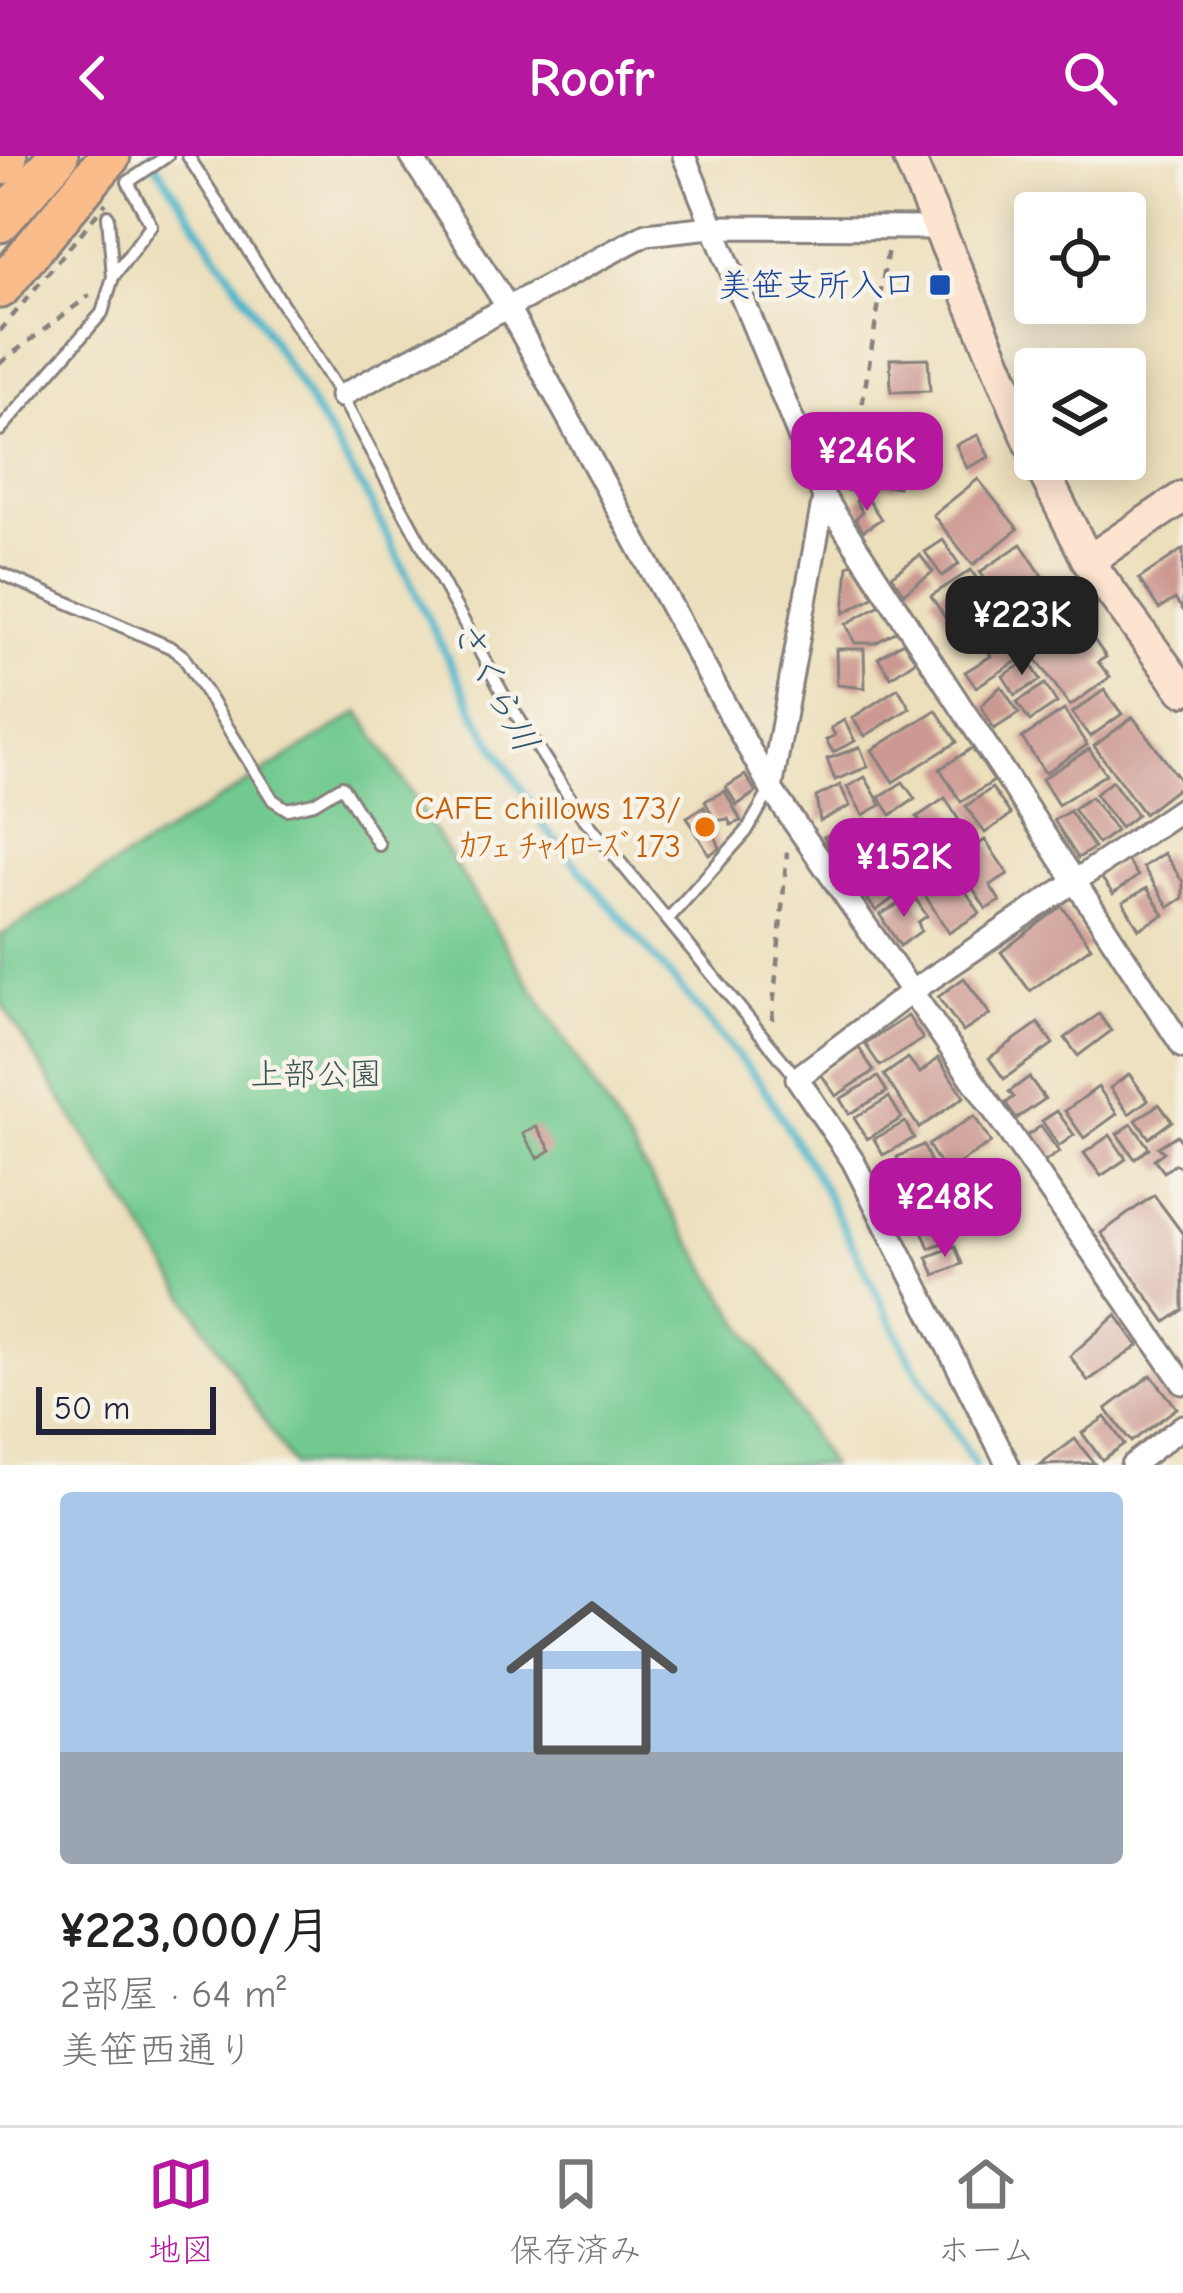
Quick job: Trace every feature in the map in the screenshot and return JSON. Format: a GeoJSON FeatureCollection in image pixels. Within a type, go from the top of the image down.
{"type":"FeatureCollection","features":[{"type":"Feature","properties":{"kind":"highway"},"geometry":{"type":"LineString","coordinates":[[0,164],[8,156]]}},
{"type":"Feature","properties":{"kind":"highway"},"geometry":{"type":"LineString","coordinates":[[0,222],[58,156]]}},
{"type":"Feature","properties":{"kind":"highway"},"geometry":{"type":"LineString","coordinates":[[0,288],[123,166]]}},
{"type":"Feature","properties":{"kind":"street"},"geometry":{"type":"LineString","coordinates":[[411,156],[506,306],[771,789],[1183,1383]]}},
{"type":"Feature","properties":{"kind":"street"},"geometry":{"type":"LineString","coordinates":[[684,156],[824,497],[1183,1047]]}},
{"type":"Feature","properties":{"kind":"street"},"geometry":{"type":"LineString","coordinates":[[908,156],[1014,405]]}},
{"type":"Feature","properties":{"kind":"street"},"geometry":{"type":"LineString","coordinates":[[341,395],[646,234],[711,226],[938,228]]}},
{"type":"Feature","properties":{"kind":"street"},"geometry":{"type":"LineString","coordinates":[[1048,480],[1088,560],[1183,690]]}},
{"type":"Feature","properties":{"kind":"street"},"geometry":{"type":"LineString","coordinates":[[771,789],[824,497]]}},
{"type":"Feature","properties":{"kind":"street"},"geometry":{"type":"LineString","coordinates":[[1088,560],[1183,497]]}},
{"type":"Feature","properties":{"kind":"street"},"geometry":{"type":"LineString","coordinates":[[1008,1465],[854,1161],[797,1078],[914,990],[1183,808]]}},
{"type":"Feature","properties":{"kind":"street"},"geometry":{"type":"LineString","coordinates":[[1132,1465],[1183,1426]]}},
{"type":"Feature","properties":{"kind":"lane"},"geometry":{"type":"LineString","coordinates":[[0,430],[102,313],[113,277],[151,224],[123,166],[167,156]]}},
{"type":"Feature","properties":{"kind":"lane"},"geometry":{"type":"LineString","coordinates":[[188,156],[341,395],[502,694],[579,812],[797,1078]]}},
{"type":"Feature","properties":{"kind":"lane"},"geometry":{"type":"LineString","coordinates":[[107,210],[113,277]]}},
{"type":"Feature","properties":{"kind":"lane"},"geometry":{"type":"LineString","coordinates":[[0,573],[172,648],[183,656],[273,800],[286,809],[301,807],[342,786],[379,845]]}},
{"type":"Feature","properties":{"kind":"lane"},"geometry":{"type":"LineString","coordinates":[[668,919],[746,832],[771,789]]}},
{"type":"Feature","properties":{"kind":"path"},"geometry":{"type":"LineString","coordinates":[[0,331],[107,210]]}},
{"type":"Feature","properties":{"kind":"path"},"geometry":{"type":"LineString","coordinates":[[842,525],[891,231]]}},
{"type":"Feature","properties":{"kind":"path"},"geometry":{"type":"LineString","coordinates":[[0,363],[113,277]]}},
{"type":"Feature","properties":{"kind":"path"},"geometry":{"type":"LineString","coordinates":[[771,1046],[791,817]]}},
{"type":"Feature","properties":{"kind":"green space","name":"上部公園"},"geometry":{"type":"Polygon","coordinates":[[[360,712],[830,1465],[292,1465],[0,1001],[0,936],[360,712]]]}},
{"type":"Feature","properties":{"kind":"building"},"geometry":{"type":"Polygon","coordinates":[[[928,358],[930,391],[891,392],[890,359],[928,358]]]}},
{"type":"Feature","properties":{"kind":"building"},"geometry":{"type":"Polygon","coordinates":[[[978,435],[989,457],[967,468],[956,445],[978,435]]]}},
{"type":"Feature","properties":{"kind":"building"},"geometry":{"type":"Polygon","coordinates":[[[864,454],[900,457],[898,487],[861,483],[864,454]]]}},
{"type":"Feature","properties":{"kind":"building"},"geometry":{"type":"Polygon","coordinates":[[[978,479],[1018,529],[973,565],[933,515],[978,479]]]}},
{"type":"Feature","properties":{"kind":"building"},"geometry":{"type":"Polygon","coordinates":[[[865,495],[881,519],[863,531],[855,519],[862,512],[856,501],[865,495]]]}},
{"type":"Feature","properties":{"kind":"building"},"geometry":{"type":"Polygon","coordinates":[[[943,540],[959,564],[942,576],[925,552],[943,540]]]}},
{"type":"Feature","properties":{"kind":"building"},"geometry":{"type":"Polygon","coordinates":[[[1021,544],[1057,598],[1016,626],[980,572],[1021,544]]]}},
{"type":"Feature","properties":{"kind":"building"},"geometry":{"type":"Polygon","coordinates":[[[1183,549],[1183,610],[1175,599],[1159,609],[1139,579],[1183,549]]]}},
{"type":"Feature","properties":{"kind":"building"},"geometry":{"type":"Polygon","coordinates":[[[920,555],[933,572],[904,593],[891,576],[920,555]]]}},
{"type":"Feature","properties":{"kind":"building"},"geometry":{"type":"Polygon","coordinates":[[[856,562],[875,596],[844,613],[848,566],[856,562]]]}},
{"type":"Feature","properties":{"kind":"building"},"geometry":{"type":"Polygon","coordinates":[[[971,570],[994,605],[954,631],[931,596],[971,570]]]}},
{"type":"Feature","properties":{"kind":"building"},"geometry":{"type":"Polygon","coordinates":[[[882,604],[897,631],[875,643],[855,643],[846,624],[882,604]]]}},
{"type":"Feature","properties":{"kind":"building"},"geometry":{"type":"Polygon","coordinates":[[[996,612],[1025,656],[976,687],[965,672],[991,656],[973,627],[996,612]]]}},
{"type":"Feature","properties":{"kind":"building"},"geometry":{"type":"Polygon","coordinates":[[[1063,612],[1075,626],[1081,621],[1106,657],[1098,662],[1110,677],[1070,706],[1023,640],[1063,612]]]}},
{"type":"Feature","properties":{"kind":"building"},"geometry":{"type":"Polygon","coordinates":[[[903,642],[916,660],[891,677],[878,658],[903,642]]]}},
{"type":"Feature","properties":{"kind":"building"},"geometry":{"type":"Polygon","coordinates":[[[836,649],[864,649],[865,688],[837,685],[836,649]]]}},
{"type":"Feature","properties":{"kind":"building"},"geometry":{"type":"Polygon","coordinates":[[[1028,660],[1041,680],[1015,695],[1003,676],[1028,660]]]}},
{"type":"Feature","properties":{"kind":"building"},"geometry":{"type":"Polygon","coordinates":[[[1045,684],[1057,703],[1030,721],[1017,702],[1045,684]]]}},
{"type":"Feature","properties":{"kind":"building"},"geometry":{"type":"Polygon","coordinates":[[[1001,686],[1019,713],[994,729],[981,706],[1001,686]]]}},
{"type":"Feature","properties":{"kind":"building"},"geometry":{"type":"Polygon","coordinates":[[[898,688],[910,708],[865,736],[852,718],[898,688]]]}},
{"type":"Feature","properties":{"kind":"building"},"geometry":{"type":"Polygon","coordinates":[[[1104,690],[1122,714],[1090,737],[1072,713],[1104,690]]]}},
{"type":"Feature","properties":{"kind":"building"},"geometry":{"type":"Polygon","coordinates":[[[936,710],[957,742],[893,782],[872,750],[936,710]]]}},
{"type":"Feature","properties":{"kind":"building"},"geometry":{"type":"Polygon","coordinates":[[[1064,710],[1087,745],[1045,773],[1022,738],[1064,710]]]}},
{"type":"Feature","properties":{"kind":"building"},"geometry":{"type":"Polygon","coordinates":[[[1133,717],[1183,784],[1144,814],[1094,746],[1133,717]]]}},
{"type":"Feature","properties":{"kind":"building"},"geometry":{"type":"Polygon","coordinates":[[[844,720],[855,741],[833,752],[826,740],[835,735],[831,728],[844,720]]]}},
{"type":"Feature","properties":{"kind":"building"},"geometry":{"type":"Polygon","coordinates":[[[860,747],[868,767],[835,780],[827,759],[860,747]]]}},
{"type":"Feature","properties":{"kind":"building"},"geometry":{"type":"Polygon","coordinates":[[[972,748],[994,781],[961,802],[940,769],[972,748]]]}},
{"type":"Feature","properties":{"kind":"building"},"geometry":{"type":"Polygon","coordinates":[[[1089,749],[1106,774],[1058,805],[1042,779],[1089,749]]]}},
{"type":"Feature","properties":{"kind":"building"},"geometry":{"type":"Polygon","coordinates":[[[745,775],[756,792],[737,805],[726,787],[745,775]]]}},
{"type":"Feature","properties":{"kind":"building"},"geometry":{"type":"Polygon","coordinates":[[[865,777],[881,805],[863,815],[847,787],[865,777]]]}},
{"type":"Feature","properties":{"kind":"building"},"geometry":{"type":"Polygon","coordinates":[[[1112,781],[1137,815],[1120,828],[1095,794],[1112,781]]]}},
{"type":"Feature","properties":{"kind":"building"},"geometry":{"type":"Polygon","coordinates":[[[903,782],[915,799],[891,815],[879,797],[903,782]]]}},
{"type":"Feature","properties":{"kind":"building"},"geometry":{"type":"Polygon","coordinates":[[[840,785],[850,806],[820,821],[816,797],[840,785]]]}},
{"type":"Feature","properties":{"kind":"building"},"geometry":{"type":"Polygon","coordinates":[[[992,788],[1011,815],[985,833],[966,806],[992,788]]]}},
{"type":"Feature","properties":{"kind":"building"},"geometry":{"type":"Polygon","coordinates":[[[725,791],[741,821],[731,825],[728,819],[715,821],[705,801],[725,791]]]}},
{"type":"Feature","properties":{"kind":"building"},"geometry":{"type":"Polygon","coordinates":[[[1091,797],[1116,831],[1098,844],[1073,809],[1091,797]]]}},
{"type":"Feature","properties":{"kind":"building"},"geometry":{"type":"Polygon","coordinates":[[[945,798],[962,825],[934,843],[917,817],[945,798]]]}},
{"type":"Feature","properties":{"kind":"building"},"geometry":{"type":"Polygon","coordinates":[[[704,807],[720,848],[709,855],[687,817],[704,807]]]}},
{"type":"Feature","properties":{"kind":"building"},"geometry":{"type":"Polygon","coordinates":[[[1070,811],[1094,848],[1078,858],[1054,820],[1070,811]]]}},
{"type":"Feature","properties":{"kind":"building"},"geometry":{"type":"Polygon","coordinates":[[[866,819],[876,839],[835,859],[824,837],[866,819]]]}},
{"type":"Feature","properties":{"kind":"building"},"geometry":{"type":"Polygon","coordinates":[[[985,840],[1008,874],[990,885],[1000,901],[986,909],[955,860],[985,840]]]}},
{"type":"Feature","properties":{"kind":"building"},"geometry":{"type":"Polygon","coordinates":[[[906,848],[926,876],[908,889],[888,860],[906,848]]]}},
{"type":"Feature","properties":{"kind":"building"},"geometry":{"type":"Polygon","coordinates":[[[1164,853],[1183,882],[1183,898],[1169,907],[1143,867],[1164,853]]]}},
{"type":"Feature","properties":{"kind":"building"},"geometry":{"type":"Polygon","coordinates":[[[1126,859],[1138,876],[1113,894],[1101,877],[1126,859]]]}},
{"type":"Feature","properties":{"kind":"building"},"geometry":{"type":"Polygon","coordinates":[[[876,861],[900,893],[876,911],[852,879],[876,861]]]}},
{"type":"Feature","properties":{"kind":"building"},"geometry":{"type":"Polygon","coordinates":[[[951,869],[980,913],[949,933],[921,889],[951,869]]]}},
{"type":"Feature","properties":{"kind":"building"},"geometry":{"type":"Polygon","coordinates":[[[1147,888],[1164,915],[1139,929],[1123,902],[1147,888]]]}},
{"type":"Feature","properties":{"kind":"building"},"geometry":{"type":"Polygon","coordinates":[[[913,895],[927,916],[918,922],[921,931],[900,946],[880,915],[913,895]]]}},
{"type":"Feature","properties":{"kind":"building"},"geometry":{"type":"Polygon","coordinates":[[[1062,906],[1091,947],[1030,991],[1001,952],[1062,906]]]}},
{"type":"Feature","properties":{"kind":"building"},"geometry":{"type":"Polygon","coordinates":[[[964,978],[990,1014],[963,1032],[938,997],[964,978]]]}},
{"type":"Feature","properties":{"kind":"building"},"geometry":{"type":"Polygon","coordinates":[[[1099,1014],[1111,1031],[1078,1056],[1065,1038],[1099,1014]]]}},
{"type":"Feature","properties":{"kind":"building"},"geometry":{"type":"Polygon","coordinates":[[[908,1016],[923,1039],[880,1066],[865,1044],[908,1016]]]}},
{"type":"Feature","properties":{"kind":"building"},"geometry":{"type":"Polygon","coordinates":[[[1038,1023],[1053,1044],[1004,1079],[989,1058],[1038,1023]]]}},
{"type":"Feature","properties":{"kind":"building"},"geometry":{"type":"Polygon","coordinates":[[[859,1048],[874,1071],[836,1096],[821,1074],[859,1048]]]}},
{"type":"Feature","properties":{"kind":"building"},"geometry":{"type":"Polygon","coordinates":[[[908,1058],[920,1073],[938,1058],[964,1097],[919,1128],[884,1075],[908,1058]]]}},
{"type":"Feature","properties":{"kind":"building"},"geometry":{"type":"Polygon","coordinates":[[[1129,1074],[1148,1100],[1129,1114],[1110,1088],[1129,1074]]]}},
{"type":"Feature","properties":{"kind":"building"},"geometry":{"type":"Polygon","coordinates":[[[878,1077],[887,1092],[849,1114],[840,1099],[878,1077]]]}},
{"type":"Feature","properties":{"kind":"building"},"geometry":{"type":"Polygon","coordinates":[[[1029,1077],[1045,1099],[1016,1119],[1006,1103],[1014,1097],[1009,1092],[1029,1077]]]}},
{"type":"Feature","properties":{"kind":"building"},"geometry":{"type":"Polygon","coordinates":[[[1098,1087],[1117,1114],[1084,1138],[1065,1111],[1098,1087]]]}},
{"type":"Feature","properties":{"kind":"building"},"geometry":{"type":"Polygon","coordinates":[[[889,1097],[902,1118],[867,1139],[854,1118],[889,1097]]]}},
{"type":"Feature","properties":{"kind":"building"},"geometry":{"type":"Polygon","coordinates":[[[1159,1104],[1172,1121],[1149,1138],[1136,1120],[1159,1104]]]}},
{"type":"Feature","properties":{"kind":"building"},"geometry":{"type":"Polygon","coordinates":[[[1057,1111],[1074,1135],[1059,1146],[1042,1121],[1057,1111]]]}},
{"type":"Feature","properties":{"kind":"building"},"geometry":{"type":"Polygon","coordinates":[[[974,1116],[991,1143],[945,1172],[928,1145],[974,1116]]]}},
{"type":"Feature","properties":{"kind":"building"},"geometry":{"type":"Polygon","coordinates":[[[905,1122],[914,1138],[883,1155],[874,1139],[905,1122]]]}},
{"type":"Feature","properties":{"kind":"building"},"geometry":{"type":"Polygon","coordinates":[[[1132,1124],[1149,1148],[1135,1159],[1117,1134],[1132,1124]]]}},
{"type":"Feature","properties":{"kind":"building"},"geometry":{"type":"Polygon","coordinates":[[[536,1126],[551,1150],[538,1158],[523,1134],[536,1126]]]}},
{"type":"Feature","properties":{"kind":"building"},"geometry":{"type":"Polygon","coordinates":[[[1041,1126],[1059,1152],[1043,1163],[1025,1137],[1041,1126]]]}},
{"type":"Feature","properties":{"kind":"building"},"geometry":{"type":"Polygon","coordinates":[[[1110,1135],[1126,1159],[1101,1176],[1084,1153],[1110,1135]]]}},
{"type":"Feature","properties":{"kind":"building"},"geometry":{"type":"Polygon","coordinates":[[[1177,1135],[1183,1144],[1183,1168],[1175,1164],[1164,1172],[1154,1159],[1164,1152],[1158,1147],[1177,1135]]]}},
{"type":"Feature","properties":{"kind":"building"},"geometry":{"type":"Polygon","coordinates":[[[923,1145],[933,1167],[906,1179],[897,1157],[923,1145]]]}},
{"type":"Feature","properties":{"kind":"building"},"geometry":{"type":"Polygon","coordinates":[[[935,1173],[942,1190],[909,1204],[902,1187],[935,1173]]]}},
{"type":"Feature","properties":{"kind":"building"},"geometry":{"type":"Polygon","coordinates":[[[942,1195],[948,1213],[917,1225],[911,1207],[942,1195]]]}},
{"type":"Feature","properties":{"kind":"building"},"geometry":{"type":"Polygon","coordinates":[[[1154,1195],[1183,1234],[1183,1310],[1166,1322],[1101,1233],[1154,1195]]]}},
{"type":"Feature","properties":{"kind":"building"},"geometry":{"type":"Polygon","coordinates":[[[947,1218],[955,1238],[929,1248],[921,1228],[947,1218]]]}},
{"type":"Feature","properties":{"kind":"building"},"geometry":{"type":"Polygon","coordinates":[[[955,1246],[962,1264],[935,1275],[927,1257],[955,1246]]]}},
{"type":"Feature","properties":{"kind":"building"},"geometry":{"type":"Polygon","coordinates":[[[1116,1315],[1138,1346],[1088,1381],[1070,1356],[1116,1315]]]}},
{"type":"Feature","properties":{"kind":"building"},"geometry":{"type":"Polygon","coordinates":[[[1151,1375],[1177,1408],[1131,1442],[1106,1409],[1151,1375]]]}},
{"type":"Feature","properties":{"kind":"building"},"geometry":{"type":"Polygon","coordinates":[[[1105,1417],[1124,1444],[1102,1460],[1082,1433],[1105,1417]]]}},
{"type":"Feature","properties":{"kind":"building"},"geometry":{"type":"Polygon","coordinates":[[[1075,1439],[1094,1463],[1040,1465],[1075,1439]]]}},
{"type":"Feature","properties":{"kind":"waterway","name":"さくら川"},"geometry":{"type":"LineString","coordinates":[[150,156],[246,298],[369,499],[478,719],[546,829],[762,1085],[823,1187],[911,1361],[975,1465]]}},
{"type":"Feature","properties":{"kind":"place","name":"美笹支所入口"},"geometry":{"type":"Point","coordinates":[940,285]}},
{"type":"Feature","properties":{"kind":"place","name":"CAFE chillows 173/ ｶﾌｪ ﾁｬｲﾛｰｽﾞ173"},"geometry":{"type":"Point","coordinates":[705,827]}}]}
